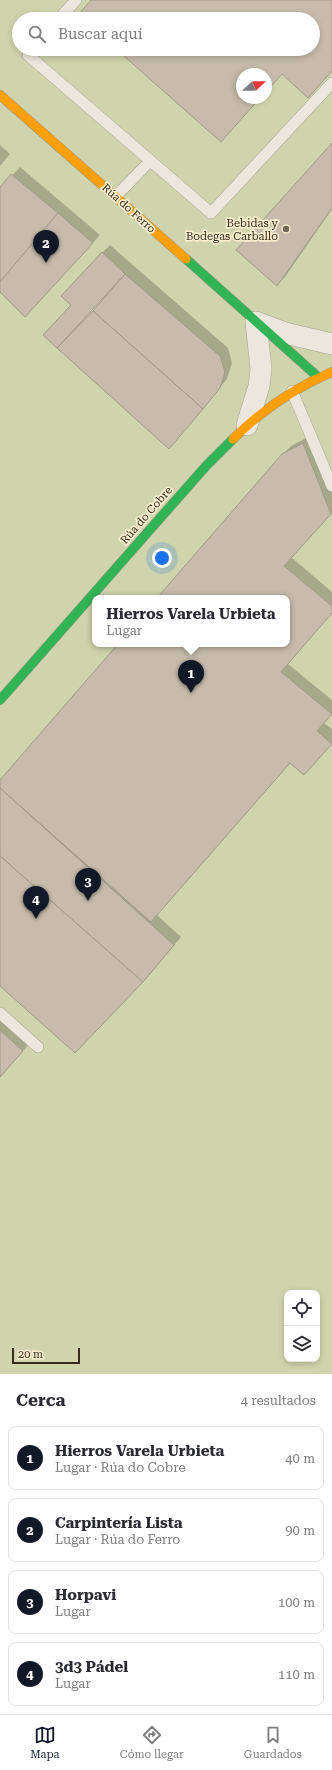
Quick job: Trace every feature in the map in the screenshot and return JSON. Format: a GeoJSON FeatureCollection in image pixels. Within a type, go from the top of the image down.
{"type":"FeatureCollection","features":[{"type":"Feature","properties":{"kind":"street","name":"Rúa do Ferro"},"geometry":{"type":"LineString","coordinates":[[0,95],[116,196],[318,377]]}},
{"type":"Feature","properties":{"kind":"street","name":"Rúa do Ferro"},"geometry":{"type":"LineString","coordinates":[[256,322],[285,333],[332,344]]}},
{"type":"Feature","properties":{"kind":"street"},"geometry":{"type":"LineString","coordinates":[[247,424],[258,386],[261,369],[256,322]]}},
{"type":"Feature","properties":{"kind":"street","name":"Rúa do Cobre"},"geometry":{"type":"LineString","coordinates":[[92,595],[206,466],[247,424],[272,404],[292,391],[318,377],[332,372]]}},
{"type":"Feature","properties":{"kind":"street","name":"Rúa do Cobre"},"geometry":{"type":"LineString","coordinates":[[0,700],[92,595]]}},
{"type":"Feature","properties":{"kind":"lane"},"geometry":{"type":"LineString","coordinates":[[65,12],[76,0]]}},
{"type":"Feature","properties":{"kind":"lane"},"geometry":{"type":"LineString","coordinates":[[29,56],[211,213],[332,83]]}},
{"type":"Feature","properties":{"kind":"lane"},"geometry":{"type":"LineString","coordinates":[[116,196],[150,161]]}},
{"type":"Feature","properties":{"kind":"lane"},"geometry":{"type":"LineString","coordinates":[[292,391],[332,486]]}},
{"type":"Feature","properties":{"kind":"lane"},"geometry":{"type":"LineString","coordinates":[[0,1013],[38,1047]]}},
{"type":"Feature","properties":{"kind":"green space"},"geometry":{"type":"Polygon","coordinates":[[[0,0],[332,0],[332,1374],[0,1374],[0,0]]]}},
{"type":"Feature","properties":{"kind":"building"},"geometry":{"type":"Polygon","coordinates":[[[91,0],[332,0],[332,71],[308,98],[282,74],[272,85],[272,68],[236,68],[236,104],[255,104],[221,142],[124,56],[320,56],[320,12],[81,12],[91,0]]]}},
{"type":"Feature","properties":{"kind":"building","name":"Bebidas y Bodegas Carballo"},"geometry":{"type":"Polygon","coordinates":[[[332,143],[332,208],[277,286],[236,250],[332,143]]]}},
{"type":"Feature","properties":{"kind":"building"},"geometry":{"type":"Polygon","coordinates":[[[11,174],[58,213],[0,282],[0,187],[11,174]]]}},
{"type":"Feature","properties":{"kind":"building"},"geometry":{"type":"Polygon","coordinates":[[[58,213],[93,243],[25,317],[0,292],[0,282],[58,213]]]}},
{"type":"Feature","properties":{"kind":"building"},"geometry":{"type":"Polygon","coordinates":[[[102,252],[125,274],[57,348],[43,335],[71,305],[61,296],[102,252]]]}},
{"type":"Feature","properties":{"kind":"building"},"geometry":{"type":"Polygon","coordinates":[[[125,274],[220,356],[225,372],[220,388],[203,409],[93,311],[125,274]]]}},
{"type":"Feature","properties":{"kind":"building"},"geometry":{"type":"Polygon","coordinates":[[[93,311],[203,409],[169,449],[57,348],[93,311]]]}},
{"type":"Feature","properties":{"kind":"building"},"geometry":{"type":"Polygon","coordinates":[[[303,443],[331,514],[284,566],[332,606],[332,613],[281,672],[332,714],[317,731],[332,744],[304,775],[290,763],[151,922],[0,788],[0,780],[115,647],[290,647],[290,595],[160,595],[282,454],[303,443]]]}},
{"type":"Feature","properties":{"kind":"building"},"geometry":{"type":"Polygon","coordinates":[[[0,788],[174,945],[143,982],[0,856],[0,788]]]}},
{"type":"Feature","properties":{"kind":"building"},"geometry":{"type":"Polygon","coordinates":[[[0,856],[143,982],[75,1053],[0,986],[0,856]]]}},
{"type":"Feature","properties":{"kind":"building"},"geometry":{"type":"Polygon","coordinates":[[[0,1030],[23,1051],[0,1077],[0,1030]]]}},
{"type":"Feature","properties":{"kind":"traffic: fast"},"geometry":{"type":"LineString","coordinates":[[186,259],[318,377]]}},
{"type":"Feature","properties":{"kind":"traffic: fast"},"geometry":{"type":"LineString","coordinates":[[92,595],[206,466],[233,439]]}},
{"type":"Feature","properties":{"kind":"traffic: fast"},"geometry":{"type":"LineString","coordinates":[[0,700],[92,595]]}},
{"type":"Feature","properties":{"kind":"traffic: slow"},"geometry":{"type":"LineString","coordinates":[[0,95],[186,259]]}},
{"type":"Feature","properties":{"kind":"traffic: slow"},"geometry":{"type":"LineString","coordinates":[[233,439],[267,409],[305,385],[332,372]]}},
{"type":"Feature","properties":{"kind":"place","name":"Bebidas y Bodegas Carballo"},"geometry":{"type":"Point","coordinates":[286,229]}},
{"type":"Feature","properties":{"kind":"place","name":"Carpintería Lista"},"geometry":{"type":"Point","coordinates":[46,263]}},
{"type":"Feature","properties":{"kind":"place","name":"Hierros Varela Urbieta"},"geometry":{"type":"Point","coordinates":[191,693]}},
{"type":"Feature","properties":{"kind":"place","name":"Horpavi"},"geometry":{"type":"Point","coordinates":[88,901]}},
{"type":"Feature","properties":{"kind":"place","name":"3d3 Pádel"},"geometry":{"type":"Point","coordinates":[36,919]}}]}
